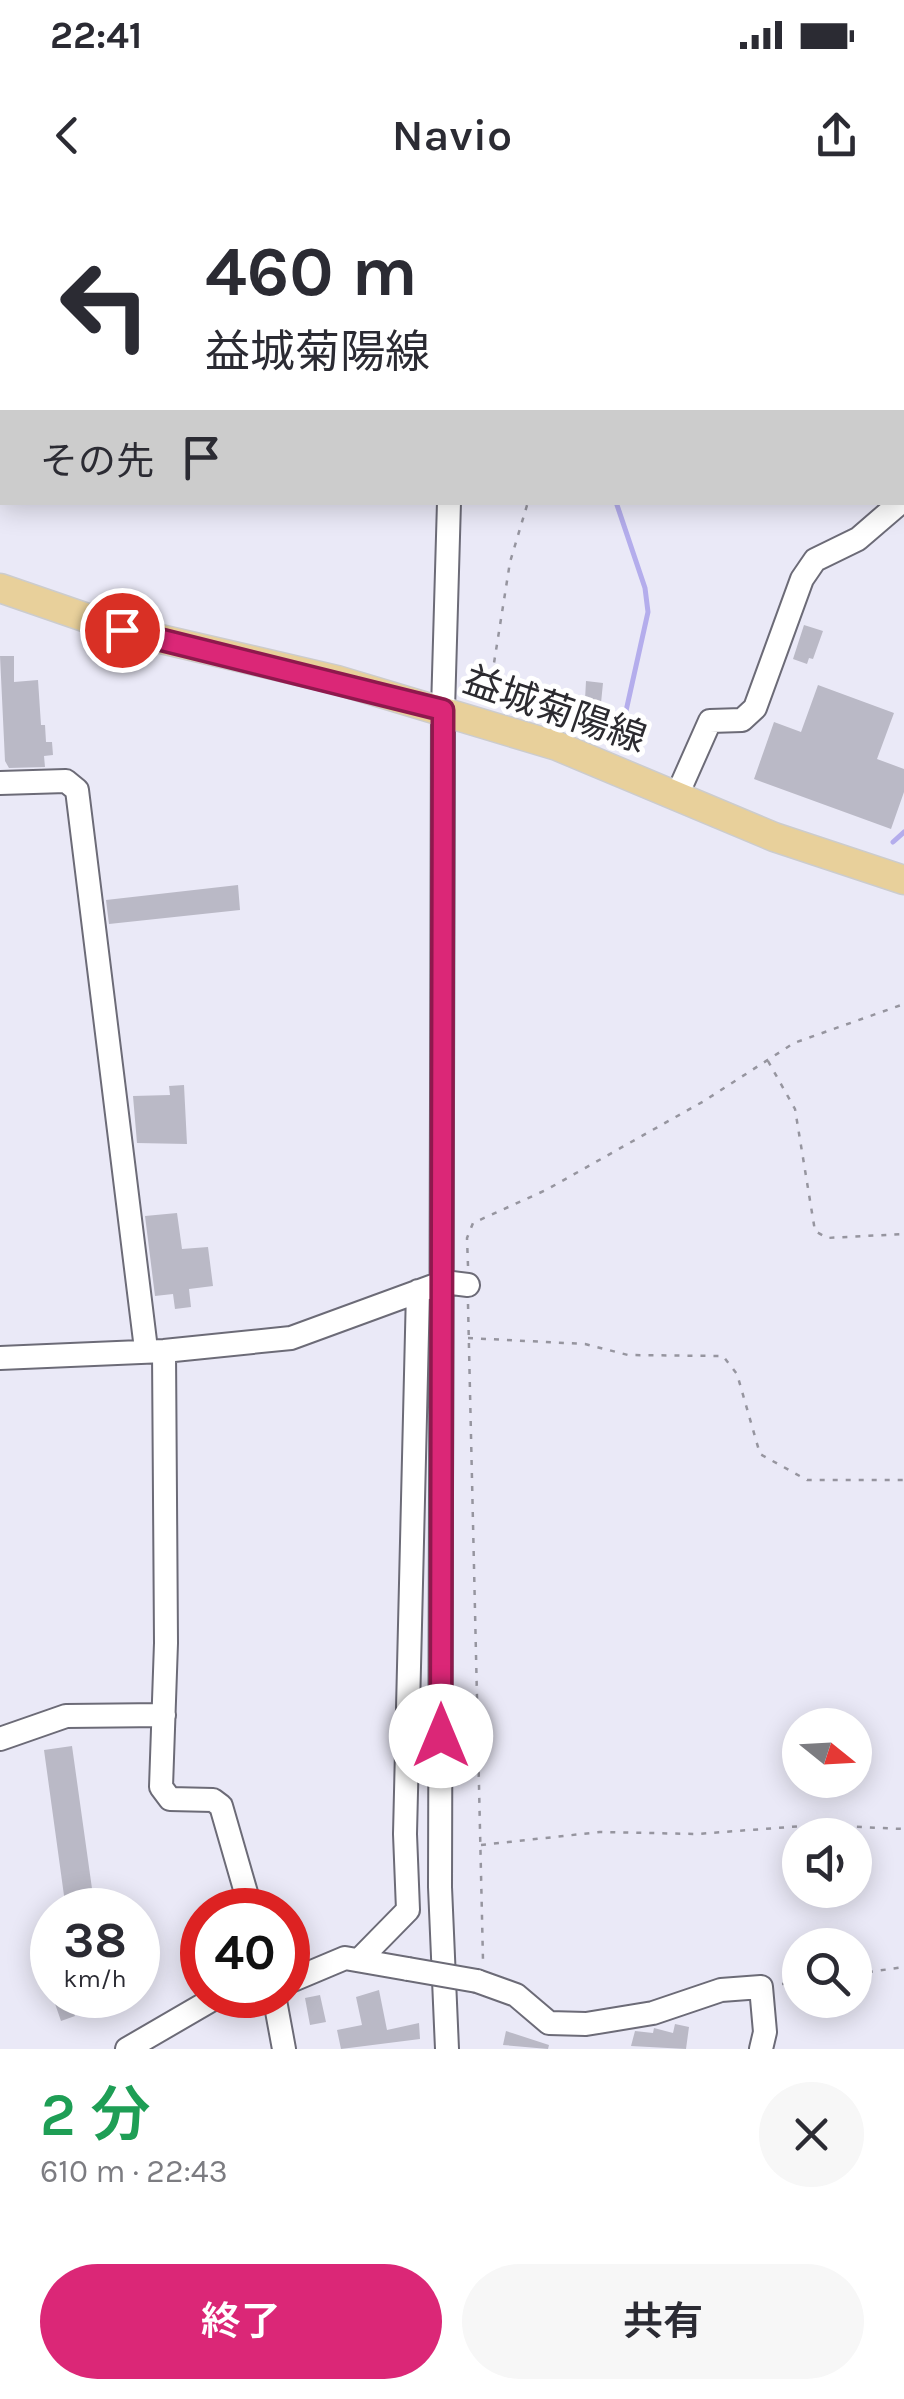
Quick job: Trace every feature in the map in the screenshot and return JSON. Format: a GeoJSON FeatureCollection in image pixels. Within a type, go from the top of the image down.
{"type":"FeatureCollection","features":[{"type":"Feature","properties":{"kind":"main road","name":"益城菊陽線"},"geometry":{"type":"LineString","coordinates":[[0,588],[122,630],[484,722],[678,793],[774,837],[904,880]]}},
{"type":"Feature","properties":{"kind":"street"},"geometry":{"type":"LineString","coordinates":[[446,2049],[440,1888],[443,710],[448,505]]}},
{"type":"Feature","properties":{"kind":"street"},"geometry":{"type":"LineString","coordinates":[[678,793],[710,721],[742,720],[754,708],[802,579],[815,560],[858,540],[897,505]]}},
{"type":"Feature","properties":{"kind":"street"},"geometry":{"type":"LineString","coordinates":[[0,784],[66,781],[77,790],[156,1350],[164,1716],[162,1791],[170,1799],[219,1804],[244,1888]]}},
{"type":"Feature","properties":{"kind":"street"},"geometry":{"type":"LineString","coordinates":[[0,1358],[291,1338],[444,1282],[468,1284]]}},
{"type":"Feature","properties":{"kind":"street"},"geometry":{"type":"LineString","coordinates":[[359,1960],[408,1910],[405,1834],[418,1291]]}},
{"type":"Feature","properties":{"kind":"street"},"geometry":{"type":"LineString","coordinates":[[0,1739],[66,1716],[164,1716]]}},
{"type":"Feature","properties":{"kind":"street"},"geometry":{"type":"LineString","coordinates":[[310,1973],[344,1958],[480,1981],[516,1995],[548,2023],[586,2024],[652,2013],[722,1990],[761,1987],[765,2032],[761,2049]]}},
{"type":"Feature","properties":{"kind":"street"},"geometry":{"type":"LineString","coordinates":[[127,2049],[180,2018]]}},
{"type":"Feature","properties":{"kind":"street"},"geometry":{"type":"LineString","coordinates":[[278,2018],[284,2049]]}},
{"type":"Feature","properties":{"kind":"path"},"geometry":{"type":"LineString","coordinates":[[484,722],[510,562],[527,505]]}},
{"type":"Feature","properties":{"kind":"path"},"geometry":{"type":"LineString","coordinates":[[480,1981],[467,1338],[467,1238],[473,1223],[546,1190],[810,1036],[904,1004]]}},
{"type":"Feature","properties":{"kind":"path"},"geometry":{"type":"LineString","coordinates":[[767,1060],[795,1110],[814,1231],[827,1238],[904,1234]]}},
{"type":"Feature","properties":{"kind":"path"},"geometry":{"type":"LineString","coordinates":[[467,1338],[585,1344],[628,1355],[723,1356],[737,1374],[760,1454],[807,1480],[904,1480]]}},
{"type":"Feature","properties":{"kind":"path"},"geometry":{"type":"LineString","coordinates":[[480,1845],[600,1832],[697,1834],[816,1825],[904,1829]]}},
{"type":"Feature","properties":{"kind":"path"},"geometry":{"type":"LineString","coordinates":[[872,1972],[904,1967]]}},
{"type":"Feature","properties":{"kind":"building"},"geometry":{"type":"Polygon","coordinates":[[[804,625],[823,631],[813,659],[809,658],[807,664],[793,659],[804,625]]]}},
{"type":"Feature","properties":{"kind":"building"},"geometry":{"type":"Polygon","coordinates":[[[0,656],[14,656],[14,682],[38,680],[41,725],[45,725],[46,742],[52,742],[53,755],[44,756],[45,767],[9,768],[5,761],[0,656]]]}},
{"type":"Feature","properties":{"kind":"building"},"geometry":{"type":"Polygon","coordinates":[[[586,681],[603,683],[601,703],[585,700],[586,681]]]}},
{"type":"Feature","properties":{"kind":"building"},"geometry":{"type":"Polygon","coordinates":[[[818,685],[894,713],[877,759],[904,769],[904,792],[891,829],[754,779],[774,722],[801,732],[818,685]]]}},
{"type":"Feature","properties":{"kind":"building"},"geometry":{"type":"Polygon","coordinates":[[[238,885],[240,910],[109,924],[106,900],[238,885]]]}},
{"type":"Feature","properties":{"kind":"building"},"geometry":{"type":"Polygon","coordinates":[[[184,1085],[187,1144],[137,1143],[133,1096],[170,1095],[169,1086],[184,1085]]]}},
{"type":"Feature","properties":{"kind":"building"},"geometry":{"type":"Polygon","coordinates":[[[177,1213],[182,1249],[208,1247],[213,1286],[189,1289],[191,1307],[175,1309],[173,1294],[155,1296],[145,1216],[177,1213]]]}},
{"type":"Feature","properties":{"kind":"building"},"geometry":{"type":"Polygon","coordinates":[[[72,1746],[92,1888],[63,1888],[44,1750],[72,1746]]]}},
{"type":"Feature","properties":{"kind":"building"},"geometry":{"type":"Polygon","coordinates":[[[379,1990],[387,2030],[419,2023],[420,2039],[341,2049],[337,2030],[362,2025],[356,1997],[379,1990]]]}},
{"type":"Feature","properties":{"kind":"building"},"geometry":{"type":"Polygon","coordinates":[[[320,1995],[326,2022],[310,2025],[310,1997],[320,1995]]]}},
{"type":"Feature","properties":{"kind":"building"},"geometry":{"type":"Polygon","coordinates":[[[675,2024],[689,2027],[686,2049],[631,2046],[635,2031],[653,2033],[654,2028],[673,2033],[675,2024]]]}},
{"type":"Feature","properties":{"kind":"building"},"geometry":{"type":"Polygon","coordinates":[[[506,2031],[549,2045],[548,2049],[503,2045],[506,2031]]]}},
{"type":"Feature","properties":{"kind":"waterway"},"geometry":{"type":"LineString","coordinates":[[617,505],[645,588],[648,612],[620,738]]}},
{"type":"Feature","properties":{"kind":"waterway"},"geometry":{"type":"LineString","coordinates":[[893,842],[904,832]]}},
{"type":"Feature","properties":{"kind":"route"},"geometry":{"type":"LineString","coordinates":[[122,630],[337,680],[443,710],[441,1736]]}}]}
